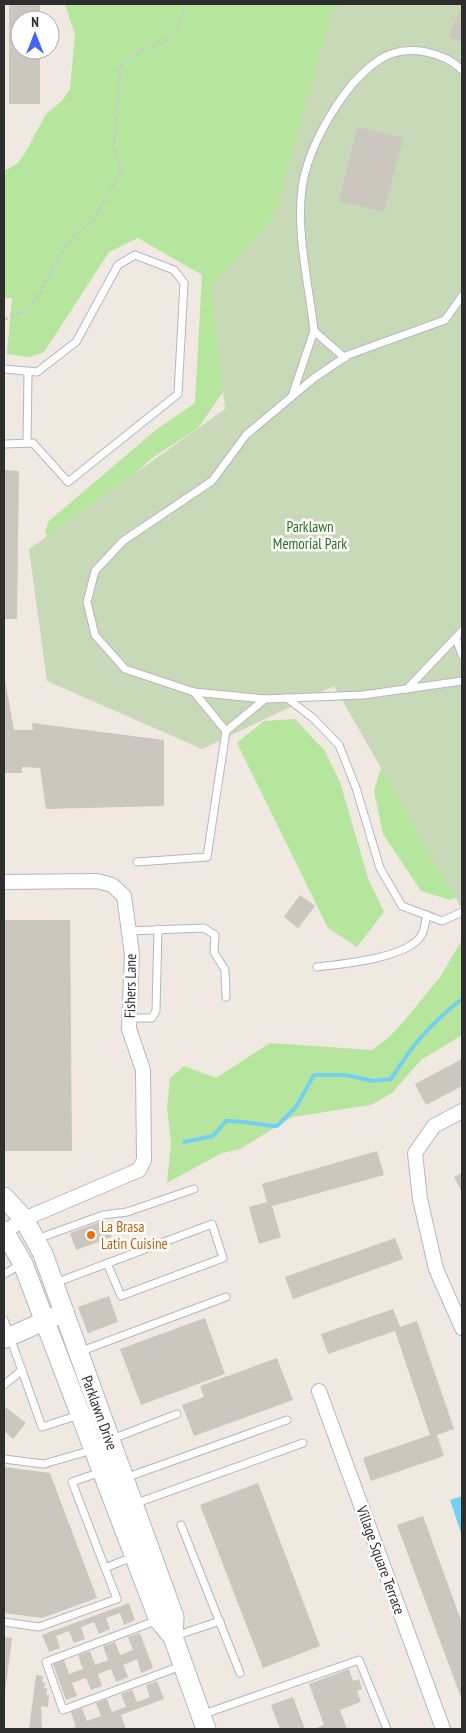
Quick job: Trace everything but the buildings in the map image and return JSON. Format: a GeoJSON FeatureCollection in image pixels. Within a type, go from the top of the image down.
{"type":"FeatureCollection","features":[{"type":"Feature","properties":{"kind":"main road","name":"Parklawn Drive"},"geometry":{"type":"LineString","coordinates":[[4,1197],[24,1219],[37,1239],[174,1617],[173,1637]]}},
{"type":"Feature","properties":{"kind":"main road","name":"Parklawn Drive"},"geometry":{"type":"LineString","coordinates":[[4,1231],[23,1264],[92,1450],[136,1556],[159,1620],[173,1637],[204,1722]]}},
{"type":"Feature","properties":{"kind":"street","name":"Fishers Lane"},"geometry":{"type":"LineString","coordinates":[[4,882],[97,881],[112,885],[124,896],[132,954],[129,1029],[143,1070],[144,1160],[139,1170],[24,1219],[4,1231]]}},
{"type":"Feature","properties":{"kind":"street"},"geometry":{"type":"LineString","coordinates":[[462,1111],[434,1126],[415,1153],[420,1199],[436,1269],[462,1328]]}},
{"type":"Feature","properties":{"kind":"street"},"geometry":{"type":"LineString","coordinates":[[6,1332],[64,1312]]}},
{"type":"Feature","properties":{"kind":"street","name":"Village Square Terrace"},"geometry":{"type":"LineString","coordinates":[[319,1392],[443,1729]]}},
{"type":"Feature","properties":{"kind":"lane"},"geometry":{"type":"LineString","coordinates":[[292,396],[314,331],[301,208],[302,186],[316,141],[334,110],[356,80],[378,61],[392,54],[417,51],[444,57],[462,70]]}},
{"type":"Feature","properties":{"kind":"lane"},"geometry":{"type":"LineString","coordinates":[[4,370],[37,372],[76,342],[118,265],[135,255],[174,270],[184,283],[178,394],[68,482],[34,443],[4,444]]}},
{"type":"Feature","properties":{"kind":"lane"},"geometry":{"type":"LineString","coordinates":[[462,296],[445,320],[345,358],[292,396],[246,436],[212,482],[123,540],[95,571],[88,602],[95,635],[124,668],[194,692],[265,699],[363,695],[462,681]]}},
{"type":"Feature","properties":{"kind":"lane"},"geometry":{"type":"LineString","coordinates":[[314,331],[345,358]]}},
{"type":"Feature","properties":{"kind":"lane"},"geometry":{"type":"LineString","coordinates":[[27,443],[28,371]]}},
{"type":"Feature","properties":{"kind":"lane"},"geometry":{"type":"LineString","coordinates":[[407,689],[462,631]]}},
{"type":"Feature","properties":{"kind":"lane"},"geometry":{"type":"LineString","coordinates":[[456,638],[462,655]]}},
{"type":"Feature","properties":{"kind":"lane"},"geometry":{"type":"LineString","coordinates":[[194,692],[226,731]]}},
{"type":"Feature","properties":{"kind":"lane"},"geometry":{"type":"LineString","coordinates":[[287,698],[313,718],[339,745],[356,788],[380,868],[402,906],[442,921],[462,912]]}},
{"type":"Feature","properties":{"kind":"lane"},"geometry":{"type":"LineString","coordinates":[[138,862],[207,856],[226,731],[265,699]]}},
{"type":"Feature","properties":{"kind":"lane"},"geometry":{"type":"LineString","coordinates":[[317,967],[384,957],[415,942],[422,935],[427,915]]}},
{"type":"Feature","properties":{"kind":"lane"},"geometry":{"type":"LineString","coordinates":[[128,931],[204,928],[214,935],[214,952],[225,970],[226,996]]}},
{"type":"Feature","properties":{"kind":"lane"},"geometry":{"type":"LineString","coordinates":[[129,1018],[152,1018],[156,1011],[158,929]]}},
{"type":"Feature","properties":{"kind":"lane"},"geometry":{"type":"LineString","coordinates":[[37,1239],[103,1215],[127,1212],[194,1189]]}},
{"type":"Feature","properties":{"kind":"lane"},"geometry":{"type":"LineString","coordinates":[[54,1284],[108,1263],[212,1224],[223,1258],[120,1296],[108,1263]]}},
{"type":"Feature","properties":{"kind":"lane"},"geometry":{"type":"LineString","coordinates":[[4,1274],[23,1264]]}},
{"type":"Feature","properties":{"kind":"lane"},"geometry":{"type":"LineString","coordinates":[[79,1352],[226,1298]]}},
{"type":"Feature","properties":{"kind":"lane"},"geometry":{"type":"LineString","coordinates":[[6,1332],[42,1427],[79,1415]]}},
{"type":"Feature","properties":{"kind":"lane"},"geometry":{"type":"LineString","coordinates":[[4,1384],[22,1370]]}},
{"type":"Feature","properties":{"kind":"lane"},"geometry":{"type":"LineString","coordinates":[[110,1440],[177,1414]]}},
{"type":"Feature","properties":{"kind":"lane"},"geometry":{"type":"LineString","coordinates":[[124,1478],[287,1420]]}},
{"type":"Feature","properties":{"kind":"lane"},"geometry":{"type":"LineString","coordinates":[[134,1504],[303,1443]]}},
{"type":"Feature","properties":{"kind":"lane"},"geometry":{"type":"LineString","coordinates":[[4,1459],[44,1464],[92,1450]]}},
{"type":"Feature","properties":{"kind":"lane"},"geometry":{"type":"LineString","coordinates":[[4,1622],[39,1626],[117,1599],[72,1482],[101,1472]]}},
{"type":"Feature","properties":{"kind":"lane"},"geometry":{"type":"LineString","coordinates":[[181,1525],[240,1672]]}},
{"type":"Feature","properties":{"kind":"lane"},"geometry":{"type":"LineString","coordinates":[[105,1568],[136,1556]]}},
{"type":"Feature","properties":{"kind":"lane"},"geometry":{"type":"LineString","coordinates":[[159,1620],[46,1662],[63,1710],[183,1665]]}},
{"type":"Feature","properties":{"kind":"lane"},"geometry":{"type":"LineString","coordinates":[[173,1637],[220,1621]]}},
{"type":"Feature","properties":{"kind":"lane"},"geometry":{"type":"LineString","coordinates":[[204,1722],[359,1660],[387,1729]]}},
{"type":"Feature","properties":{"kind":"path"},"geometry":{"type":"LineString","coordinates":[[4,320],[27,309],[39,294],[61,253],[76,234],[93,221],[105,202],[120,174],[120,166],[114,147],[120,68],[124,60],[133,54],[174,34],[186,4]]}},
{"type":"Feature","properties":{"kind":"green space"},"geometry":{"type":"Polygon","coordinates":[[[65,4],[400,4],[232,342],[223,392],[198,428],[152,458],[69,533],[49,541],[45,531],[49,521],[157,429],[195,403],[202,275],[138,238],[109,252],[44,352],[30,357],[7,354],[12,298],[4,298],[4,171],[18,163],[46,114],[62,101],[70,89],[75,35],[65,4]]]}},
{"type":"Feature","properties":{"kind":"green space","name":"Parklawn Memorial Park"},"geometry":{"type":"Polygon","coordinates":[[[344,4],[462,4],[462,909],[334,686],[202,749],[47,681],[29,549],[225,409],[211,286],[273,219],[332,12],[344,4]]]}},
{"type":"Feature","properties":{"kind":"green space"},"geometry":{"type":"Polygon","coordinates":[[[295,719],[325,751],[340,782],[368,878],[384,912],[357,947],[328,928],[237,743],[264,721],[295,719]]]}},
{"type":"Feature","properties":{"kind":"green space"},"geometry":{"type":"Polygon","coordinates":[[[381,768],[462,895],[450,900],[421,891],[383,834],[374,791],[381,768]]]}},
{"type":"Feature","properties":{"kind":"green space"},"geometry":{"type":"Polygon","coordinates":[[[462,940],[462,1035],[421,1060],[392,1093],[371,1105],[292,1117],[240,1149],[222,1153],[167,1183],[171,1143],[167,1108],[170,1078],[184,1066],[216,1078],[270,1043],[372,1050],[389,1037],[404,1021],[440,977],[462,940]]]}},
{"type":"Feature","properties":{"kind":"water"},"geometry":{"type":"Polygon","coordinates":[[[462,1496],[462,1536],[450,1500],[462,1496]]]}},
{"type":"Feature","properties":{"kind":"waterway"},"geometry":{"type":"LineString","coordinates":[[184,1142],[213,1136],[226,1121],[277,1126],[296,1107],[314,1075],[346,1075],[373,1081],[391,1079],[423,1035],[440,1017],[462,999]]}},
{"type":"Feature","properties":{"kind":"place","name":"La Brasa Latin Cuisine"},"geometry":{"type":"Point","coordinates":[91,1235]}}]}
